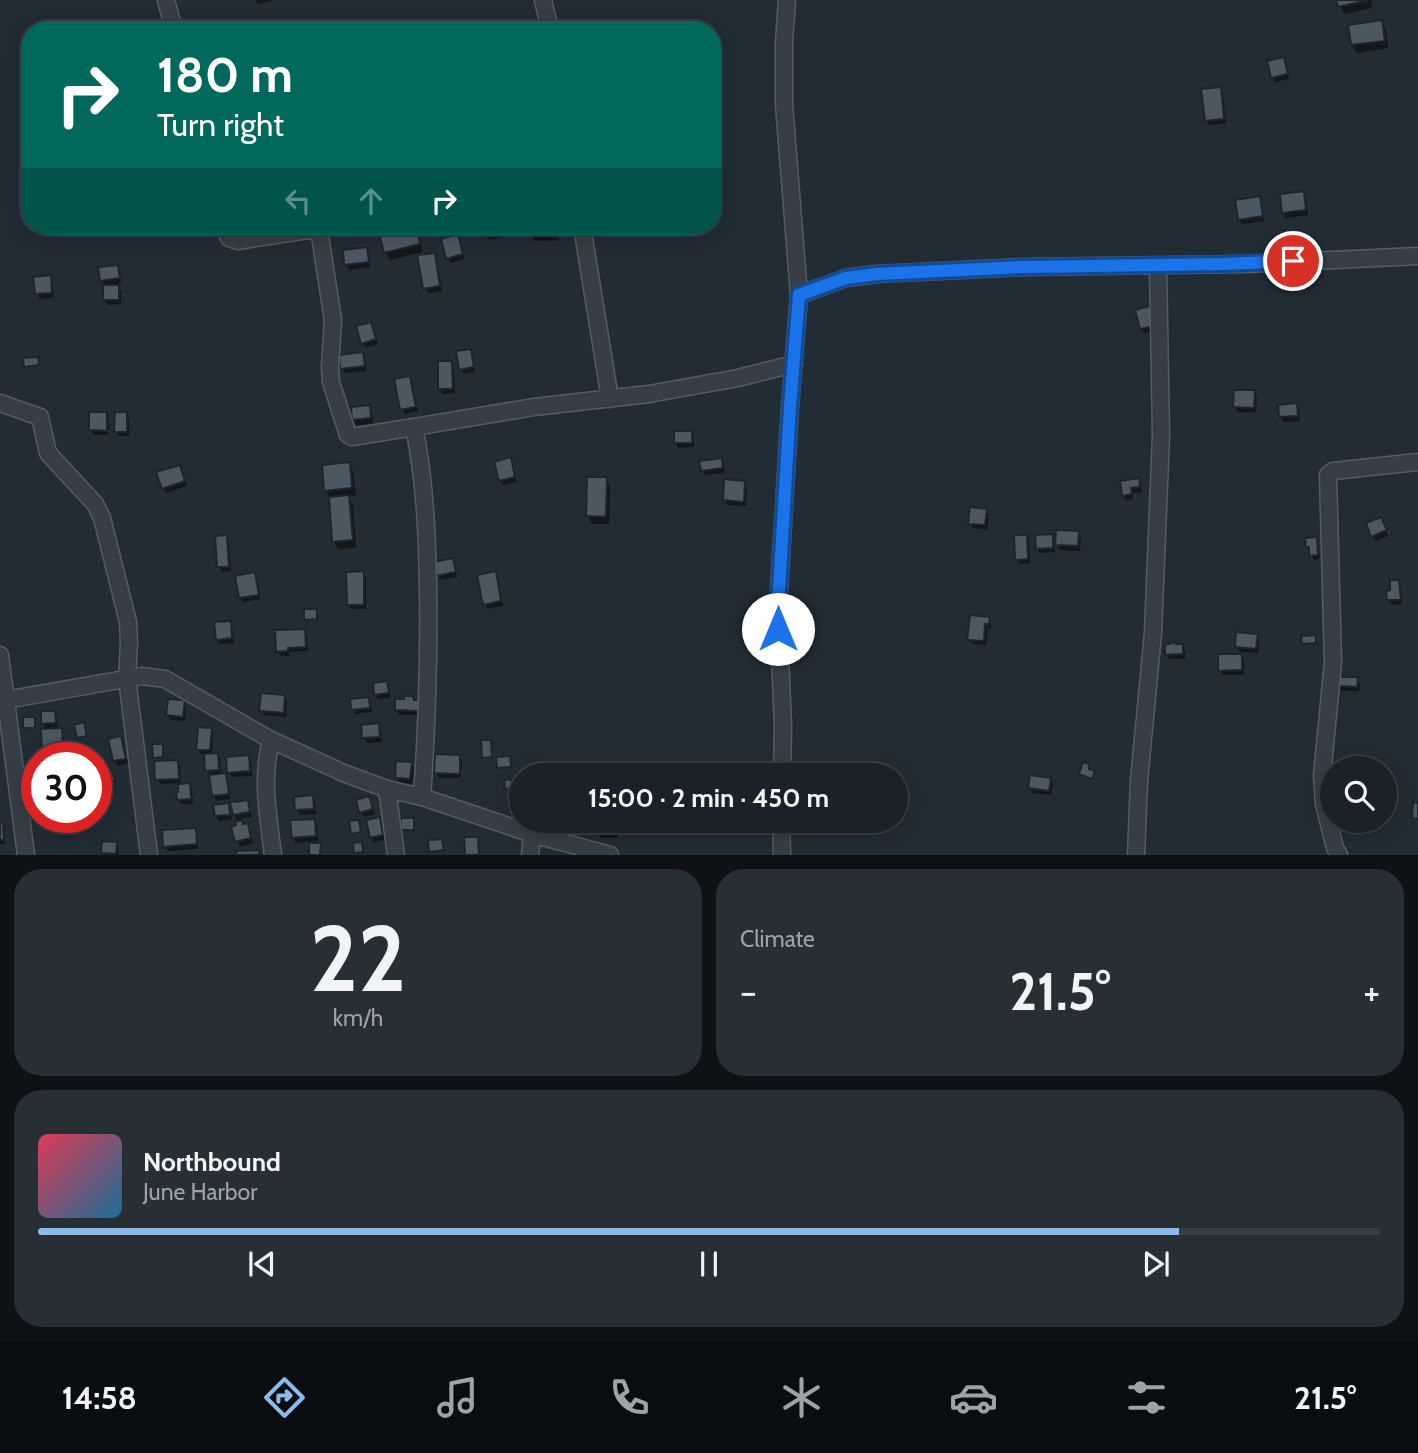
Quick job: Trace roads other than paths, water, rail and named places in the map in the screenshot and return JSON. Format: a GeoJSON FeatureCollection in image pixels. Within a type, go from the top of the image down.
{"type":"FeatureCollection","features":[{"type":"Feature","properties":{"kind":"street"},"geometry":{"type":"LineString","coordinates":[[166,0],[172,21]]}},
{"type":"Feature","properties":{"kind":"street"},"geometry":{"type":"LineString","coordinates":[[543,0],[548,21]]}},
{"type":"Feature","properties":{"kind":"street"},"geometry":{"type":"LineString","coordinates":[[782,763],[778,607],[799,295],[784,104],[787,0]]}},
{"type":"Feature","properties":{"kind":"street"},"geometry":{"type":"LineString","coordinates":[[228,235],[238,241],[276,235]]}},
{"type":"Feature","properties":{"kind":"street"},"geometry":{"type":"LineString","coordinates":[[319,235],[332,320],[331,382],[348,435],[352,437],[534,407],[649,394],[793,364]]}},
{"type":"Feature","properties":{"kind":"street"},"geometry":{"type":"LineString","coordinates":[[583,235],[610,400]]}},
{"type":"Feature","properties":{"kind":"street"},"geometry":{"type":"LineString","coordinates":[[799,295],[846,278],[877,274],[1024,267],[1246,264],[1418,256]]}},
{"type":"Feature","properties":{"kind":"street"},"geometry":{"type":"LineString","coordinates":[[1136,855],[1139,781],[1153,633],[1161,435],[1158,265]]}},
{"type":"Feature","properties":{"kind":"street"},"geometry":{"type":"LineString","coordinates":[[0,403],[40,417],[48,453],[98,509],[128,622],[127,678],[149,855]]}},
{"type":"Feature","properties":{"kind":"street"},"geometry":{"type":"LineString","coordinates":[[414,427],[424,489],[428,572],[429,657],[422,797]]}},
{"type":"Feature","properties":{"kind":"street"},"geometry":{"type":"LineString","coordinates":[[1339,855],[1324,804],[1322,776],[1333,662],[1328,475],[1333,471],[1418,462]]}},
{"type":"Feature","properties":{"kind":"street"},"geometry":{"type":"LineString","coordinates":[[0,655],[3,701],[26,855]]}},
{"type":"Feature","properties":{"kind":"street"},"geometry":{"type":"LineString","coordinates":[[3,701],[127,678],[165,678],[271,740],[346,774],[532,834],[610,855]]}},
{"type":"Feature","properties":{"kind":"street"},"geometry":{"type":"LineString","coordinates":[[271,740],[265,782],[274,855]]}},
{"type":"Feature","properties":{"kind":"street"},"geometry":{"type":"LineString","coordinates":[[387,789],[396,855]]}},
{"type":"Feature","properties":{"kind":"street"},"geometry":{"type":"LineString","coordinates":[[781,833],[782,855]]}},
{"type":"Feature","properties":{"kind":"street"},"geometry":{"type":"LineString","coordinates":[[530,855],[532,834]]}}]}
